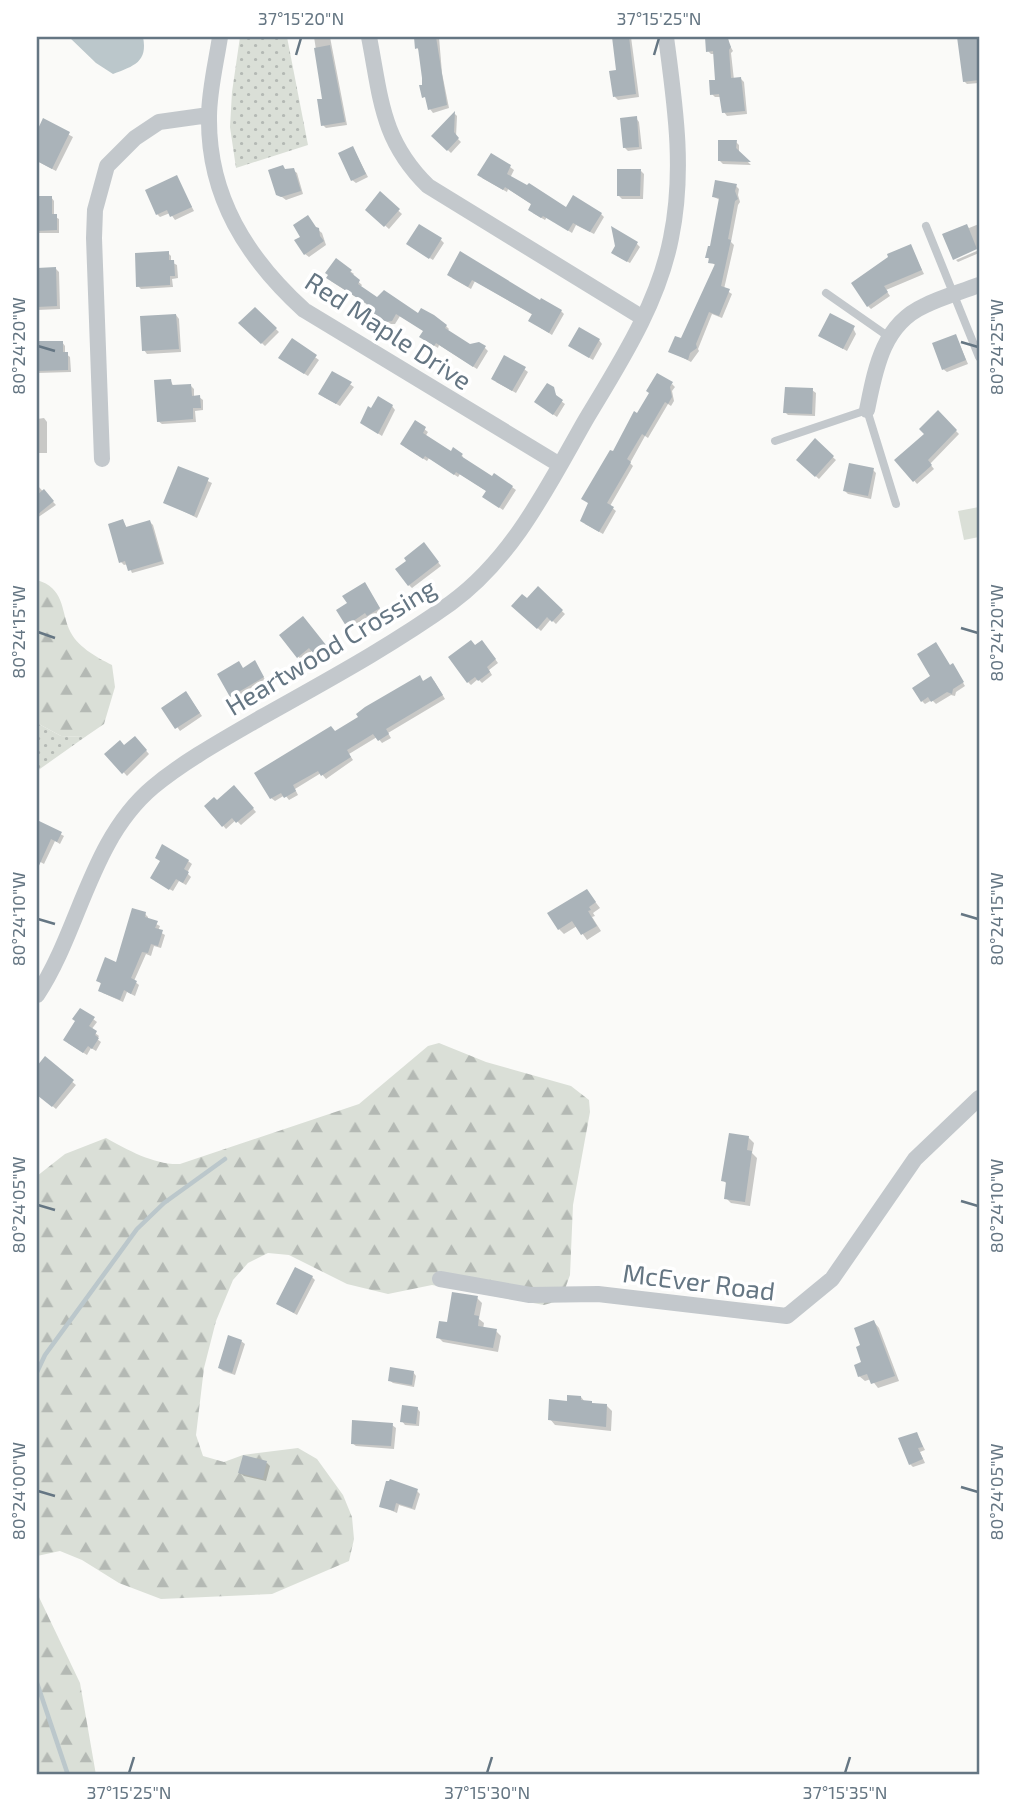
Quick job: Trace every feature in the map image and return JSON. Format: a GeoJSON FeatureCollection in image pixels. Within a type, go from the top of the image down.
{"type":"FeatureCollection","features":[{"type":"Feature","properties":{"kind":"street","name":"Red Maple Drive"},"geometry":{"type":"LineString","coordinates":[[220,37],[209,115],[216,177],[238,232],[276,285],[304,310],[560,465]]}},
{"type":"Feature","properties":{"kind":"street"},"geometry":{"type":"LineString","coordinates":[[369,37],[385,120],[397,150],[411,170],[428,186],[643,318]]}},
{"type":"Feature","properties":{"kind":"street","name":"Heartwood Crossing"},"geometry":{"type":"LineString","coordinates":[[37,995],[107,848],[130,812],[152,788],[224,739],[404,636],[481,579],[507,548],[560,465],[626,351],[660,278],[671,241],[677,200],[679,152],[666,37]]}},
{"type":"Feature","properties":{"kind":"street"},"geometry":{"type":"LineString","coordinates":[[103,459],[94,209],[107,166],[135,138],[159,122],[209,115]]}},
{"type":"Feature","properties":{"kind":"street"},"geometry":{"type":"LineString","coordinates":[[867,411],[877,364],[894,329],[921,306],[979,285]]}},
{"type":"Feature","properties":{"kind":"street","name":"McEver Road"},"geometry":{"type":"LineString","coordinates":[[440,1279],[530,1295],[598,1294],[787,1316],[832,1279],[915,1159],[979,1098]]}},
{"type":"Feature","properties":{"kind":"lane"},"geometry":{"type":"LineString","coordinates":[[926,226],[979,357]]}},
{"type":"Feature","properties":{"kind":"lane"},"geometry":{"type":"LineString","coordinates":[[826,293],[889,337]]}},
{"type":"Feature","properties":{"kind":"lane"},"geometry":{"type":"LineString","coordinates":[[775,441],[867,411],[896,504]]}},
{"type":"Feature","properties":{"kind":"green space"},"geometry":{"type":"Polygon","coordinates":[[[240,37],[287,37],[308,145],[236,168],[230,127],[240,37]]]}},
{"type":"Feature","properties":{"kind":"green space"},"geometry":{"type":"Polygon","coordinates":[[[979,507],[979,537],[964,540],[958,511],[979,507]]]}},
{"type":"Feature","properties":{"kind":"green space"},"geometry":{"type":"Polygon","coordinates":[[[37,580],[57,594],[76,641],[93,655],[112,665],[115,687],[104,724],[85,737],[61,736],[37,723],[37,580]]]}},
{"type":"Feature","properties":{"kind":"green space"},"geometry":{"type":"Polygon","coordinates":[[[37,723],[61,736],[85,737],[37,771],[37,723]]]}},
{"type":"Feature","properties":{"kind":"green space"},"geometry":{"type":"Polygon","coordinates":[[[439,1043],[486,1062],[571,1086],[589,1100],[590,1112],[573,1205],[570,1275],[561,1300],[544,1305],[432,1285],[388,1294],[347,1284],[289,1255],[268,1253],[248,1263],[233,1280],[216,1321],[204,1368],[196,1435],[203,1456],[224,1462],[243,1455],[298,1448],[317,1459],[343,1495],[352,1517],[354,1539],[349,1561],[272,1594],[161,1599],[119,1583],[82,1560],[60,1551],[37,1556],[37,1176],[65,1154],[106,1138],[151,1159],[180,1164],[359,1104],[428,1046],[439,1043]]]}},
{"type":"Feature","properties":{"kind":"green space"},"geometry":{"type":"Polygon","coordinates":[[[37,1593],[80,1683],[96,1775],[37,1775],[37,1593]]]}},
{"type":"Feature","properties":{"kind":"shaded area"},"geometry":{"type":"Polygon","coordinates":[[[69,37],[143,37],[143,52],[138,62],[113,74],[96,63],[69,37]]]}},
{"type":"Feature","properties":{"kind":"building"},"geometry":{"type":"Polygon","coordinates":[[[414,37],[436,37],[447,105],[428,110],[425,97],[422,98],[419,85],[422,85],[422,78],[414,37]]]}},
{"type":"Feature","properties":{"kind":"building"},"geometry":{"type":"Polygon","coordinates":[[[612,37],[629,37],[636,94],[613,97],[609,71],[616,70],[612,37]]]}},
{"type":"Feature","properties":{"kind":"building"},"geometry":{"type":"Polygon","coordinates":[[[705,37],[728,39],[731,47],[731,78],[741,77],[745,111],[722,113],[719,94],[710,95],[709,80],[715,80],[713,51],[706,52],[705,37]]]}},
{"type":"Feature","properties":{"kind":"building"},"geometry":{"type":"Polygon","coordinates":[[[957,37],[977,37],[979,80],[963,82],[957,37]]]}},
{"type":"Feature","properties":{"kind":"building"},"geometry":{"type":"Polygon","coordinates":[[[330,45],[345,122],[321,126],[317,99],[322,99],[314,48],[330,45]]]}},
{"type":"Feature","properties":{"kind":"building"},"geometry":{"type":"Polygon","coordinates":[[[455,111],[454,132],[459,138],[447,151],[431,136],[455,111]]]}},
{"type":"Feature","properties":{"kind":"building"},"geometry":{"type":"Polygon","coordinates":[[[637,116],[639,147],[623,148],[620,118],[637,116]]]}},
{"type":"Feature","properties":{"kind":"building"},"geometry":{"type":"Polygon","coordinates":[[[43,118],[70,132],[52,169],[37,161],[37,131],[43,118]]]}},
{"type":"Feature","properties":{"kind":"building"},"geometry":{"type":"Polygon","coordinates":[[[718,140],[737,140],[736,148],[751,162],[718,161],[718,140]]]}},
{"type":"Feature","properties":{"kind":"building"},"geometry":{"type":"Polygon","coordinates":[[[353,146],[366,174],[351,181],[338,153],[353,146]]]}},
{"type":"Feature","properties":{"kind":"building"},"geometry":{"type":"Polygon","coordinates":[[[491,153],[511,165],[507,174],[527,185],[529,183],[566,207],[573,195],[602,213],[590,232],[573,223],[568,231],[543,216],[541,218],[528,210],[531,204],[505,187],[503,190],[477,175],[491,153]]]}},
{"type":"Feature","properties":{"kind":"building"},"geometry":{"type":"Polygon","coordinates":[[[283,165],[285,169],[294,168],[301,191],[281,197],[276,195],[268,170],[283,165]]]}},
{"type":"Feature","properties":{"kind":"building"},"geometry":{"type":"Polygon","coordinates":[[[617,169],[641,169],[640,196],[617,196],[617,169]]]}},
{"type":"Feature","properties":{"kind":"building"},"geometry":{"type":"Polygon","coordinates":[[[177,175],[192,207],[170,217],[167,210],[156,215],[145,190],[177,175]]]}},
{"type":"Feature","properties":{"kind":"building"},"geometry":{"type":"Polygon","coordinates":[[[715,180],[737,184],[735,191],[738,199],[735,201],[728,239],[731,240],[721,286],[730,289],[719,316],[709,312],[696,344],[697,348],[690,353],[688,360],[668,352],[675,336],[681,338],[715,264],[708,263],[709,258],[705,258],[710,246],[719,198],[712,197],[715,180]]]}},
{"type":"Feature","properties":{"kind":"building"},"geometry":{"type":"Polygon","coordinates":[[[380,191],[400,209],[384,227],[365,210],[380,191]]]}},
{"type":"Feature","properties":{"kind":"building"},"geometry":{"type":"Polygon","coordinates":[[[37,196],[52,196],[52,214],[57,214],[57,230],[37,231],[37,196]]]}},
{"type":"Feature","properties":{"kind":"building"},"geometry":{"type":"Polygon","coordinates":[[[308,215],[319,228],[324,241],[304,255],[294,240],[300,237],[293,225],[308,215]]]}},
{"type":"Feature","properties":{"kind":"building"},"geometry":{"type":"Polygon","coordinates":[[[419,224],[442,238],[429,259],[406,244],[419,224]]]}},
{"type":"Feature","properties":{"kind":"building"},"geometry":{"type":"Polygon","coordinates":[[[967,224],[977,249],[953,260],[942,234],[967,224]]]}},
{"type":"Feature","properties":{"kind":"building"},"geometry":{"type":"Polygon","coordinates":[[[611,226],[638,242],[627,262],[611,253],[615,246],[611,226]]]}},
{"type":"Feature","properties":{"kind":"building"},"geometry":{"type":"Polygon","coordinates":[[[911,244],[922,270],[884,286],[888,292],[867,307],[851,283],[888,257],[887,254],[911,244]]]}},
{"type":"Feature","properties":{"kind":"building"},"geometry":{"type":"Polygon","coordinates":[[[169,251],[169,260],[174,260],[175,276],[170,276],[170,285],[136,287],[135,253],[169,251]]]}},
{"type":"Feature","properties":{"kind":"building"},"geometry":{"type":"Polygon","coordinates":[[[460,251],[540,300],[541,298],[562,310],[549,333],[528,321],[532,314],[472,280],[468,287],[447,275],[460,251]]]}},
{"type":"Feature","properties":{"kind":"building"},"geometry":{"type":"Polygon","coordinates":[[[336,258],[352,270],[350,272],[360,280],[358,284],[377,297],[384,290],[418,313],[421,308],[434,315],[447,325],[445,328],[470,344],[479,342],[486,346],[473,367],[436,343],[434,346],[419,337],[423,331],[396,314],[392,321],[386,322],[365,307],[367,304],[326,278],[328,275],[325,273],[336,258]]]}},
{"type":"Feature","properties":{"kind":"building"},"geometry":{"type":"Polygon","coordinates":[[[56,267],[57,306],[37,307],[37,268],[56,267]]]}},
{"type":"Feature","properties":{"kind":"building"},"geometry":{"type":"Polygon","coordinates":[[[255,307],[277,328],[261,344],[238,323],[255,307]]]}},
{"type":"Feature","properties":{"kind":"building"},"geometry":{"type":"Polygon","coordinates":[[[830,313],[855,326],[843,349],[818,336],[830,313]]]}},
{"type":"Feature","properties":{"kind":"building"},"geometry":{"type":"Polygon","coordinates":[[[176,314],[179,349],[142,351],[140,316],[176,314]]]}},
{"type":"Feature","properties":{"kind":"building"},"geometry":{"type":"Polygon","coordinates":[[[579,327],[600,339],[589,358],[568,346],[579,327]]]}},
{"type":"Feature","properties":{"kind":"building"},"geometry":{"type":"Polygon","coordinates":[[[956,334],[966,360],[942,370],[932,343],[956,334]]]}},
{"type":"Feature","properties":{"kind":"building"},"geometry":{"type":"Polygon","coordinates":[[[292,338],[317,355],[304,374],[278,358],[292,338]]]}},
{"type":"Feature","properties":{"kind":"building"},"geometry":{"type":"Polygon","coordinates":[[[37,341],[63,341],[63,352],[68,352],[68,370],[37,371],[37,341]]]}},
{"type":"Feature","properties":{"kind":"building"},"geometry":{"type":"Polygon","coordinates":[[[504,355],[526,367],[512,391],[491,379],[504,355]]]}},
{"type":"Feature","properties":{"kind":"building"},"geometry":{"type":"Polygon","coordinates":[[[332,371],[352,382],[336,404],[318,394],[332,371]]]}},
{"type":"Feature","properties":{"kind":"building"},"geometry":{"type":"Polygon","coordinates":[[[657,373],[673,382],[670,387],[672,397],[668,404],[665,402],[645,436],[642,434],[627,459],[631,462],[607,503],[614,507],[599,532],[580,521],[588,503],[581,499],[610,450],[613,451],[634,411],[637,413],[657,373]]]}},
{"type":"Feature","properties":{"kind":"building"},"geometry":{"type":"Polygon","coordinates":[[[171,379],[172,385],[191,384],[192,396],[200,395],[201,408],[193,408],[193,419],[157,422],[154,380],[171,379]]]}},
{"type":"Feature","properties":{"kind":"building"},"geometry":{"type":"Polygon","coordinates":[[[547,383],[554,387],[556,395],[563,400],[553,415],[534,402],[547,383]]]}},
{"type":"Feature","properties":{"kind":"building"},"geometry":{"type":"Polygon","coordinates":[[[785,387],[813,388],[812,414],[783,413],[785,387]]]}},
{"type":"Feature","properties":{"kind":"building"},"geometry":{"type":"Polygon","coordinates":[[[378,396],[393,405],[378,434],[360,423],[368,406],[371,408],[378,396]]]}},
{"type":"Feature","properties":{"kind":"building"},"geometry":{"type":"Polygon","coordinates":[[[938,410],[957,430],[928,460],[932,465],[913,482],[894,460],[924,434],[919,429],[938,410]]]}},
{"type":"Feature","properties":{"kind":"building"},"geometry":{"type":"Polygon","coordinates":[[[415,420],[426,427],[423,433],[451,451],[453,447],[463,454],[461,456],[513,486],[499,508],[482,497],[486,491],[456,472],[454,475],[400,444],[415,420]]]}},
{"type":"Feature","properties":{"kind":"building"},"geometry":{"type":"Polygon","coordinates":[[[815,438],[834,456],[815,477],[796,460],[815,438]]]}},
{"type":"Feature","properties":{"kind":"building"},"geometry":{"type":"Polygon","coordinates":[[[849,463],[874,468],[868,496],[843,491],[849,463]]]}},
{"type":"Feature","properties":{"kind":"building"},"geometry":{"type":"Polygon","coordinates":[[[178,466],[209,478],[194,516],[163,503],[178,466]]]}},
{"type":"Feature","properties":{"kind":"building"},"geometry":{"type":"Polygon","coordinates":[[[44,489],[54,501],[37,515],[37,495],[44,489]]]}},
{"type":"Feature","properties":{"kind":"building"},"geometry":{"type":"Polygon","coordinates":[[[123,519],[126,527],[150,520],[162,561],[128,571],[125,561],[119,563],[108,524],[123,519]]]}},
{"type":"Feature","properties":{"kind":"building"},"geometry":{"type":"Polygon","coordinates":[[[424,542],[439,562],[408,586],[395,569],[424,542]]]}},
{"type":"Feature","properties":{"kind":"building"},"geometry":{"type":"Polygon","coordinates":[[[365,582],[380,608],[367,616],[365,613],[346,626],[336,610],[347,603],[342,596],[365,582]]]}},
{"type":"Feature","properties":{"kind":"building"},"geometry":{"type":"Polygon","coordinates":[[[538,586],[563,610],[552,622],[547,617],[537,629],[511,606],[522,594],[527,598],[538,586]]]}},
{"type":"Feature","properties":{"kind":"building"},"geometry":{"type":"Polygon","coordinates":[[[303,616],[326,645],[314,654],[309,648],[297,658],[279,635],[303,616]]]}},
{"type":"Feature","properties":{"kind":"building"},"geometry":{"type":"Polygon","coordinates":[[[471,640],[475,645],[482,640],[496,659],[487,667],[490,672],[478,681],[475,677],[467,683],[448,657],[471,640]]]}},
{"type":"Feature","properties":{"kind":"building"},"geometry":{"type":"Polygon","coordinates":[[[936,642],[964,682],[953,689],[952,694],[947,692],[931,702],[928,697],[921,702],[912,688],[930,676],[917,654],[936,642]]]}},
{"type":"Feature","properties":{"kind":"building"},"geometry":{"type":"Polygon","coordinates":[[[255,660],[264,677],[230,697],[217,674],[239,661],[243,668],[255,660]]]}},
{"type":"Feature","properties":{"kind":"building"},"geometry":{"type":"Polygon","coordinates":[[[420,675],[423,681],[431,676],[443,695],[386,729],[389,734],[378,741],[373,734],[347,750],[351,757],[321,776],[318,771],[293,785],[296,791],[284,798],[281,793],[270,799],[254,773],[331,726],[335,731],[358,717],[356,714],[365,707],[420,675]]]}},
{"type":"Feature","properties":{"kind":"building"},"geometry":{"type":"Polygon","coordinates":[[[186,691],[200,713],[175,729],[161,708],[186,691]]]}},
{"type":"Feature","properties":{"kind":"building"},"geometry":{"type":"Polygon","coordinates":[[[135,736],[147,750],[122,774],[104,754],[120,740],[124,745],[135,736]]]}},
{"type":"Feature","properties":{"kind":"building"},"geometry":{"type":"Polygon","coordinates":[[[234,785],[254,808],[236,823],[232,818],[222,827],[204,806],[214,797],[217,800],[234,785]]]}},
{"type":"Feature","properties":{"kind":"building"},"geometry":{"type":"Polygon","coordinates":[[[37,820],[62,832],[57,842],[51,839],[37,870],[37,820]]]}},
{"type":"Feature","properties":{"kind":"building"},"geometry":{"type":"Polygon","coordinates":[[[162,844],[189,860],[184,869],[189,872],[183,883],[176,879],[169,890],[150,878],[160,861],[155,858],[162,844]]]}},
{"type":"Feature","properties":{"kind":"building"},"geometry":{"type":"Polygon","coordinates":[[[587,889],[596,902],[588,911],[597,926],[581,935],[572,921],[558,930],[547,913],[587,889]]]}},
{"type":"Feature","properties":{"kind":"building"},"geometry":{"type":"Polygon","coordinates":[[[132,908],[146,912],[145,917],[158,921],[155,928],[163,930],[158,946],[151,944],[148,953],[142,952],[131,978],[137,981],[131,994],[124,990],[120,1000],[98,991],[101,983],[96,981],[105,957],[116,962],[132,908]]]}},
{"type":"Feature","properties":{"kind":"building"},"geometry":{"type":"Polygon","coordinates":[[[80,1008],[95,1017],[89,1026],[97,1031],[95,1035],[99,1038],[92,1049],[88,1046],[83,1053],[63,1040],[80,1008]]]}},
{"type":"Feature","properties":{"kind":"building"},"geometry":{"type":"Polygon","coordinates":[[[45,1056],[74,1080],[52,1107],[37,1095],[37,1066],[45,1056]]]}},
{"type":"Feature","properties":{"kind":"building"},"geometry":{"type":"Polygon","coordinates":[[[729,1133],[749,1136],[747,1150],[752,1151],[745,1202],[724,1199],[726,1182],[721,1181],[729,1133]]]}},
{"type":"Feature","properties":{"kind":"building"},"geometry":{"type":"Polygon","coordinates":[[[295,1267],[313,1276],[294,1313],[276,1304],[295,1267]]]}},
{"type":"Feature","properties":{"kind":"building"},"geometry":{"type":"Polygon","coordinates":[[[452,1292],[478,1296],[474,1315],[479,1316],[478,1326],[497,1329],[493,1348],[436,1338],[439,1321],[447,1322],[452,1292]]]}},
{"type":"Feature","properties":{"kind":"building"},"geometry":{"type":"Polygon","coordinates":[[[874,1320],[895,1376],[871,1384],[867,1374],[858,1377],[854,1365],[861,1362],[856,1347],[860,1345],[854,1328],[874,1320]]]}},
{"type":"Feature","properties":{"kind":"building"},"geometry":{"type":"Polygon","coordinates":[[[228,1335],[242,1340],[232,1373],[218,1368],[228,1335]]]}},
{"type":"Feature","properties":{"kind":"building"},"geometry":{"type":"Polygon","coordinates":[[[390,1367],[414,1371],[412,1385],[388,1381],[390,1367]]]}},
{"type":"Feature","properties":{"kind":"building"},"geometry":{"type":"Polygon","coordinates":[[[567,1395],[581,1396],[581,1400],[592,1403],[607,1404],[606,1427],[548,1420],[549,1399],[567,1401],[567,1395]]]}},
{"type":"Feature","properties":{"kind":"building"},"geometry":{"type":"Polygon","coordinates":[[[402,1405],[418,1407],[416,1424],[400,1422],[402,1405]]]}},
{"type":"Feature","properties":{"kind":"building"},"geometry":{"type":"Polygon","coordinates":[[[352,1420],[393,1423],[391,1446],[351,1444],[352,1420]]]}},
{"type":"Feature","properties":{"kind":"building"},"geometry":{"type":"Polygon","coordinates":[[[917,1432],[923,1447],[918,1448],[923,1459],[909,1465],[898,1438],[917,1432]]]}},
{"type":"Feature","properties":{"kind":"building"},"geometry":{"type":"Polygon","coordinates":[[[243,1455],[267,1461],[263,1479],[238,1473],[243,1455]]]}},
{"type":"Feature","properties":{"kind":"building"},"geometry":{"type":"Polygon","coordinates":[[[390,1479],[418,1489],[412,1508],[396,1503],[394,1511],[379,1507],[386,1481],[390,1479]]]}},
{"type":"Feature","properties":{"kind":"waterway"},"geometry":{"type":"LineString","coordinates":[[37,1372],[45,1355],[137,1229],[164,1203],[225,1159]]}},
{"type":"Feature","properties":{"kind":"waterway"},"geometry":{"type":"LineString","coordinates":[[37,1683],[68,1775]]}}]}
